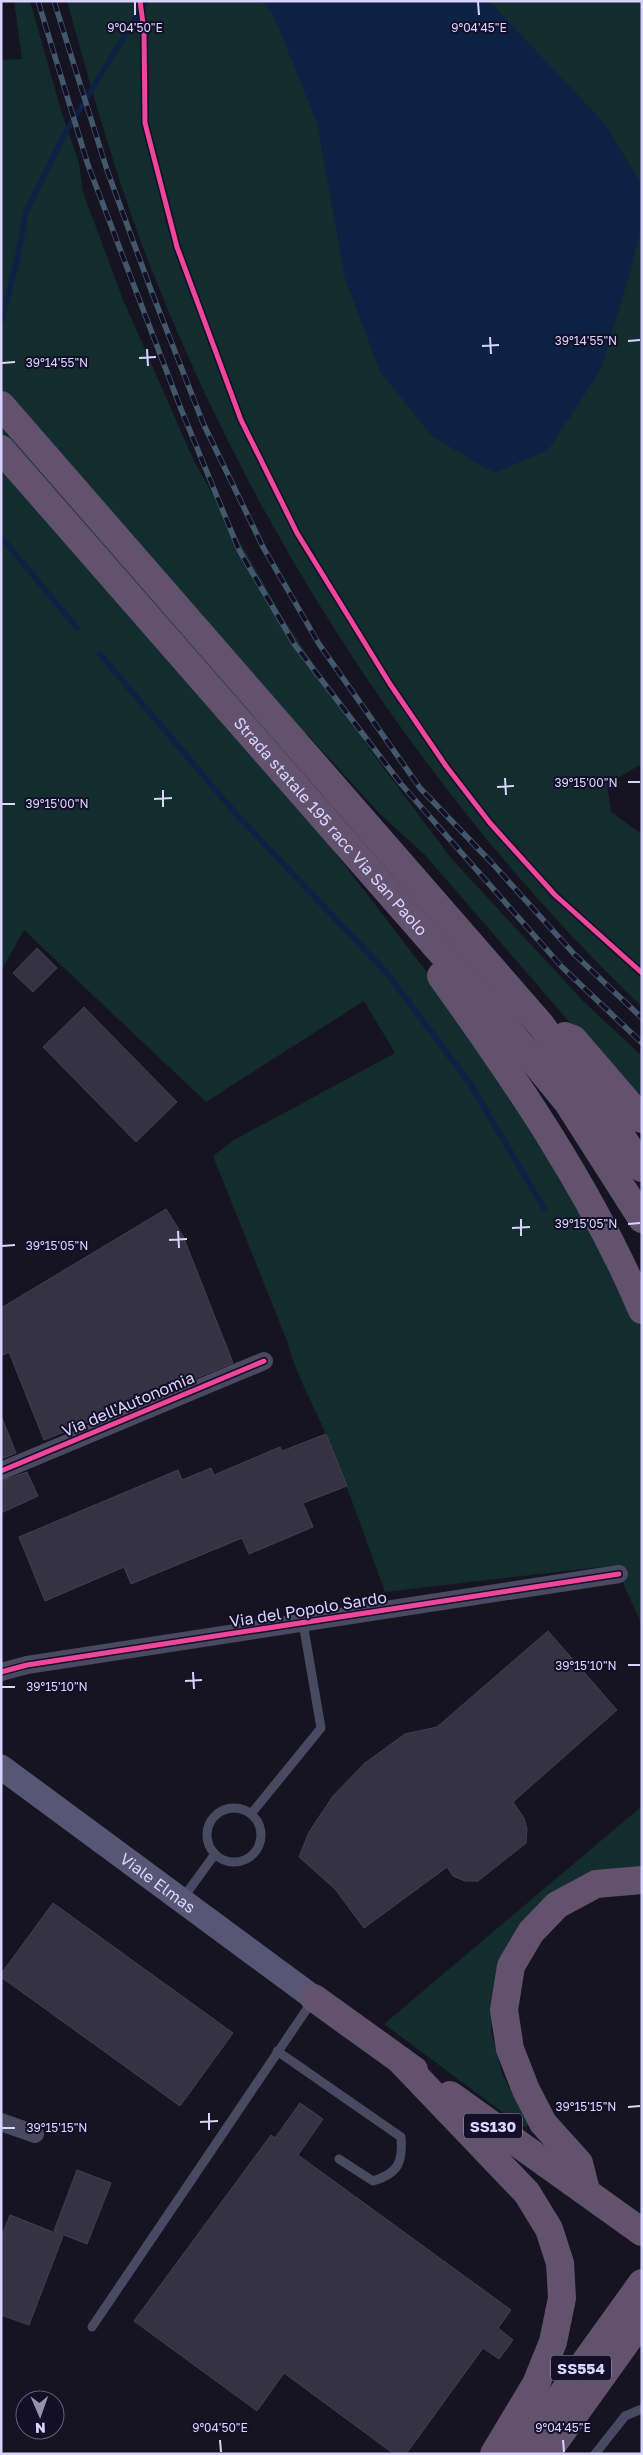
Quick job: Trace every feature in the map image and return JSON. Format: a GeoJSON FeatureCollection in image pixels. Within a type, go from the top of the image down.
{"type":"FeatureCollection","features":[{"type":"Feature","properties":{"kind":"highway","name":"Strada statale 195 racc Via San Paolo"},"geometry":{"type":"LineString","coordinates":[[1,405],[541,1025],[612,1122],[642,1168]]}},
{"type":"Feature","properties":{"kind":"highway","name":"Strada statale 195 racc Via San Paolo"},"geometry":{"type":"LineString","coordinates":[[1,449],[421,928],[568,1104],[642,1219]]}},
{"type":"Feature","properties":{"kind":"highway"},"geometry":{"type":"LineString","coordinates":[[421,928],[431,962],[502,1061],[591,1204],[625,1271],[642,1310]]}},
{"type":"Feature","properties":{"kind":"highway"},"geometry":{"type":"LineString","coordinates":[[541,1025],[573,1039],[642,1119]]}},
{"type":"Feature","properties":{"kind":"highway"},"geometry":{"type":"LineString","coordinates":[[586,2191],[579,2163],[543,2123],[526,2090],[510,2049],[504,2010],[511,1966],[531,1932],[558,1904],[596,1884],[642,1880]]}},
{"type":"Feature","properties":{"kind":"highway","name":"SS130"},"geometry":{"type":"LineString","coordinates":[[314,1998],[642,2232]]}},
{"type":"Feature","properties":{"kind":"highway"},"geometry":{"type":"LineString","coordinates":[[400,2060],[526,2193],[548,2229],[560,2263],[562,2298],[553,2342],[536,2384],[494,2454]]}},
{"type":"Feature","properties":{"kind":"highway","name":"SS554"},"geometry":{"type":"LineString","coordinates":[[520,2454],[642,2283]]}},
{"type":"Feature","properties":{"kind":"highway","name":"SS554"},"geometry":{"type":"LineString","coordinates":[[546,2454],[642,2320]]}},
{"type":"Feature","properties":{"kind":"main road","name":"Viale Elmas"},"geometry":{"type":"LineString","coordinates":[[1,1767],[314,1998]]}},
{"type":"Feature","properties":{"kind":"street","name":"Via dell'Autonomia"},"geometry":{"type":"LineString","coordinates":[[1,1471],[264,1361]]}},
{"type":"Feature","properties":{"kind":"street","name":"Via del Popolo Sardo"},"geometry":{"type":"LineString","coordinates":[[1,1672],[37,1663],[619,1574]]}},
{"type":"Feature","properties":{"kind":"street"},"geometry":{"type":"LineString","coordinates":[[1,2122],[35,2134]]}},
{"type":"Feature","properties":{"kind":"lane"},"geometry":{"type":"LineString","coordinates":[[251,1814],[321,1728],[303,1623]]}},
{"type":"Feature","properties":{"kind":"lane"},"geometry":{"type":"LineString","coordinates":[[234,1807],[251,1814],[257,1820],[261,1837],[255,1852],[240,1861],[223,1859],[215,1854],[207,1838],[211,1820],[217,1813],[234,1807]]}},
{"type":"Feature","properties":{"kind":"lane"},"geometry":{"type":"LineString","coordinates":[[181,1900],[215,1854]]}},
{"type":"Feature","properties":{"kind":"lane"},"geometry":{"type":"LineString","coordinates":[[92,2327],[314,1998]]}},
{"type":"Feature","properties":{"kind":"lane"},"geometry":{"type":"LineString","coordinates":[[277,2051],[402,2137],[403,2156],[397,2168],[382,2178],[373,2181],[340,2159]]}},
{"type":"Feature","properties":{"kind":"lane"},"geometry":{"type":"LineString","coordinates":[[595,2454],[625,2416],[642,2409]]}},
{"type":"Feature","properties":{"kind":"green space"},"geometry":{"type":"Polygon","coordinates":[[[14,1],[30,1],[61,110],[79,163],[83,192],[124,302],[195,463],[282,616],[370,750],[451,858],[584,1002],[642,1056],[642,1106],[425,855],[380,814],[306,733],[267,772],[317,829],[456,1010],[503,1078],[626,1293],[642,1330],[642,1625],[625,1588],[618,1565],[385,1592],[335,1456],[295,1366],[287,1341],[213,1156],[234,1140],[395,1053],[364,1001],[206,1102],[24,930],[1,971],[1,60],[22,59],[14,1]]]}},
{"type":"Feature","properties":{"kind":"green space"},"geometry":{"type":"Polygon","coordinates":[[[67,1],[642,1],[642,764],[607,784],[611,812],[642,834],[642,1007],[567,930],[495,849],[427,764],[364,675],[306,583],[252,488],[204,391],[161,293],[121,185],[98,112],[67,1]]]}},
{"type":"Feature","properties":{"kind":"green space"},"geometry":{"type":"Polygon","coordinates":[[[642,1806],[642,1872],[609,1874],[503,1958],[494,1986],[491,2031],[503,2076],[529,2125],[522,2127],[384,2024],[642,1806]]]}},
{"type":"Feature","properties":{"kind":"water"},"geometry":{"type":"Polygon","coordinates":[[[262,1],[489,1],[604,123],[642,185],[642,222],[632,266],[600,371],[548,450],[494,473],[432,436],[380,371],[345,278],[317,123],[273,14],[262,1]]]}},
{"type":"Feature","properties":{"kind":"building"},"geometry":{"type":"Polygon","coordinates":[[[37,948],[57,968],[33,992],[13,973],[37,948]]]}},
{"type":"Feature","properties":{"kind":"building"},"geometry":{"type":"Polygon","coordinates":[[[84,1007],[177,1102],[136,1142],[43,1047],[84,1007]]]}},
{"type":"Feature","properties":{"kind":"building"},"geometry":{"type":"Polygon","coordinates":[[[166,1209],[183,1236],[233,1363],[44,1440],[9,1352],[1,1356],[1,1308],[166,1209]]]}},
{"type":"Feature","properties":{"kind":"building"},"geometry":{"type":"Polygon","coordinates":[[[1,1419],[16,1453],[1,1459],[1,1419]]]}},
{"type":"Feature","properties":{"kind":"building"},"geometry":{"type":"Polygon","coordinates":[[[326,1434],[347,1486],[303,1503],[313,1527],[249,1554],[242,1538],[131,1584],[124,1567],[45,1601],[19,1537],[178,1470],[182,1480],[211,1468],[214,1475],[280,1447],[282,1451],[326,1434]]]}},
{"type":"Feature","properties":{"kind":"building"},"geometry":{"type":"Polygon","coordinates":[[[27,1472],[38,1496],[1,1513],[1,1481],[27,1472]]]}},
{"type":"Feature","properties":{"kind":"building"},"geometry":{"type":"Polygon","coordinates":[[[548,1631],[617,1710],[513,1802],[524,1818],[527,1829],[526,1843],[478,1881],[465,1881],[453,1876],[447,1867],[364,1928],[335,1889],[299,1857],[309,1832],[333,1796],[365,1763],[405,1734],[437,1727],[548,1631]]]}},
{"type":"Feature","properties":{"kind":"building"},"geometry":{"type":"Polygon","coordinates":[[[53,1903],[233,2033],[180,2106],[1,1977],[1,1974],[53,1903]]]}},
{"type":"Feature","properties":{"kind":"building"},"geometry":{"type":"Polygon","coordinates":[[[300,2103],[323,2119],[298,2155],[511,2310],[498,2328],[513,2340],[499,2359],[483,2348],[406,2454],[394,2454],[284,2373],[257,2411],[134,2321],[271,2135],[275,2138],[300,2103]]]}},
{"type":"Feature","properties":{"kind":"building"},"geometry":{"type":"Polygon","coordinates":[[[77,2170],[111,2183],[87,2244],[54,2231],[77,2170]]]}},
{"type":"Feature","properties":{"kind":"building"},"geometry":{"type":"Polygon","coordinates":[[[10,2215],[63,2236],[29,2325],[1,2315],[1,2238],[10,2215]]]}},
{"type":"Feature","properties":{"kind":"waterway"},"geometry":{"type":"LineString","coordinates":[[1,322],[17,260],[26,212],[64,135],[146,1]]}},
{"type":"Feature","properties":{"kind":"waterway"},"geometry":{"type":"LineString","coordinates":[[1,537],[77,628]]}},
{"type":"Feature","properties":{"kind":"waterway"},"geometry":{"type":"LineString","coordinates":[[100,654],[236,814],[386,972],[471,1085],[544,1208]]}},
{"type":"Feature","properties":{"kind":"railway"},"geometry":{"type":"LineString","coordinates":[[38,1],[88,165],[181,409],[239,550],[295,645],[401,784],[562,967],[642,1043]]}},
{"type":"Feature","properties":{"kind":"railway"},"geometry":{"type":"LineString","coordinates":[[54,1],[107,170],[203,423],[263,547],[319,644],[420,788],[491,862],[574,954],[642,1018]]}},
{"type":"Feature","properties":{"kind":"cycle path"},"geometry":{"type":"LineString","coordinates":[[140,1],[144,31],[145,123],[177,247],[241,420],[297,533],[390,684],[446,766],[490,823],[555,895],[642,973]]}},
{"type":"Feature","properties":{"kind":"cycle path"},"geometry":{"type":"LineString","coordinates":[[1,1471],[264,1361]]}},
{"type":"Feature","properties":{"kind":"cycle path"},"geometry":{"type":"LineString","coordinates":[[1,1672],[27,1665],[619,1574]]}}]}
